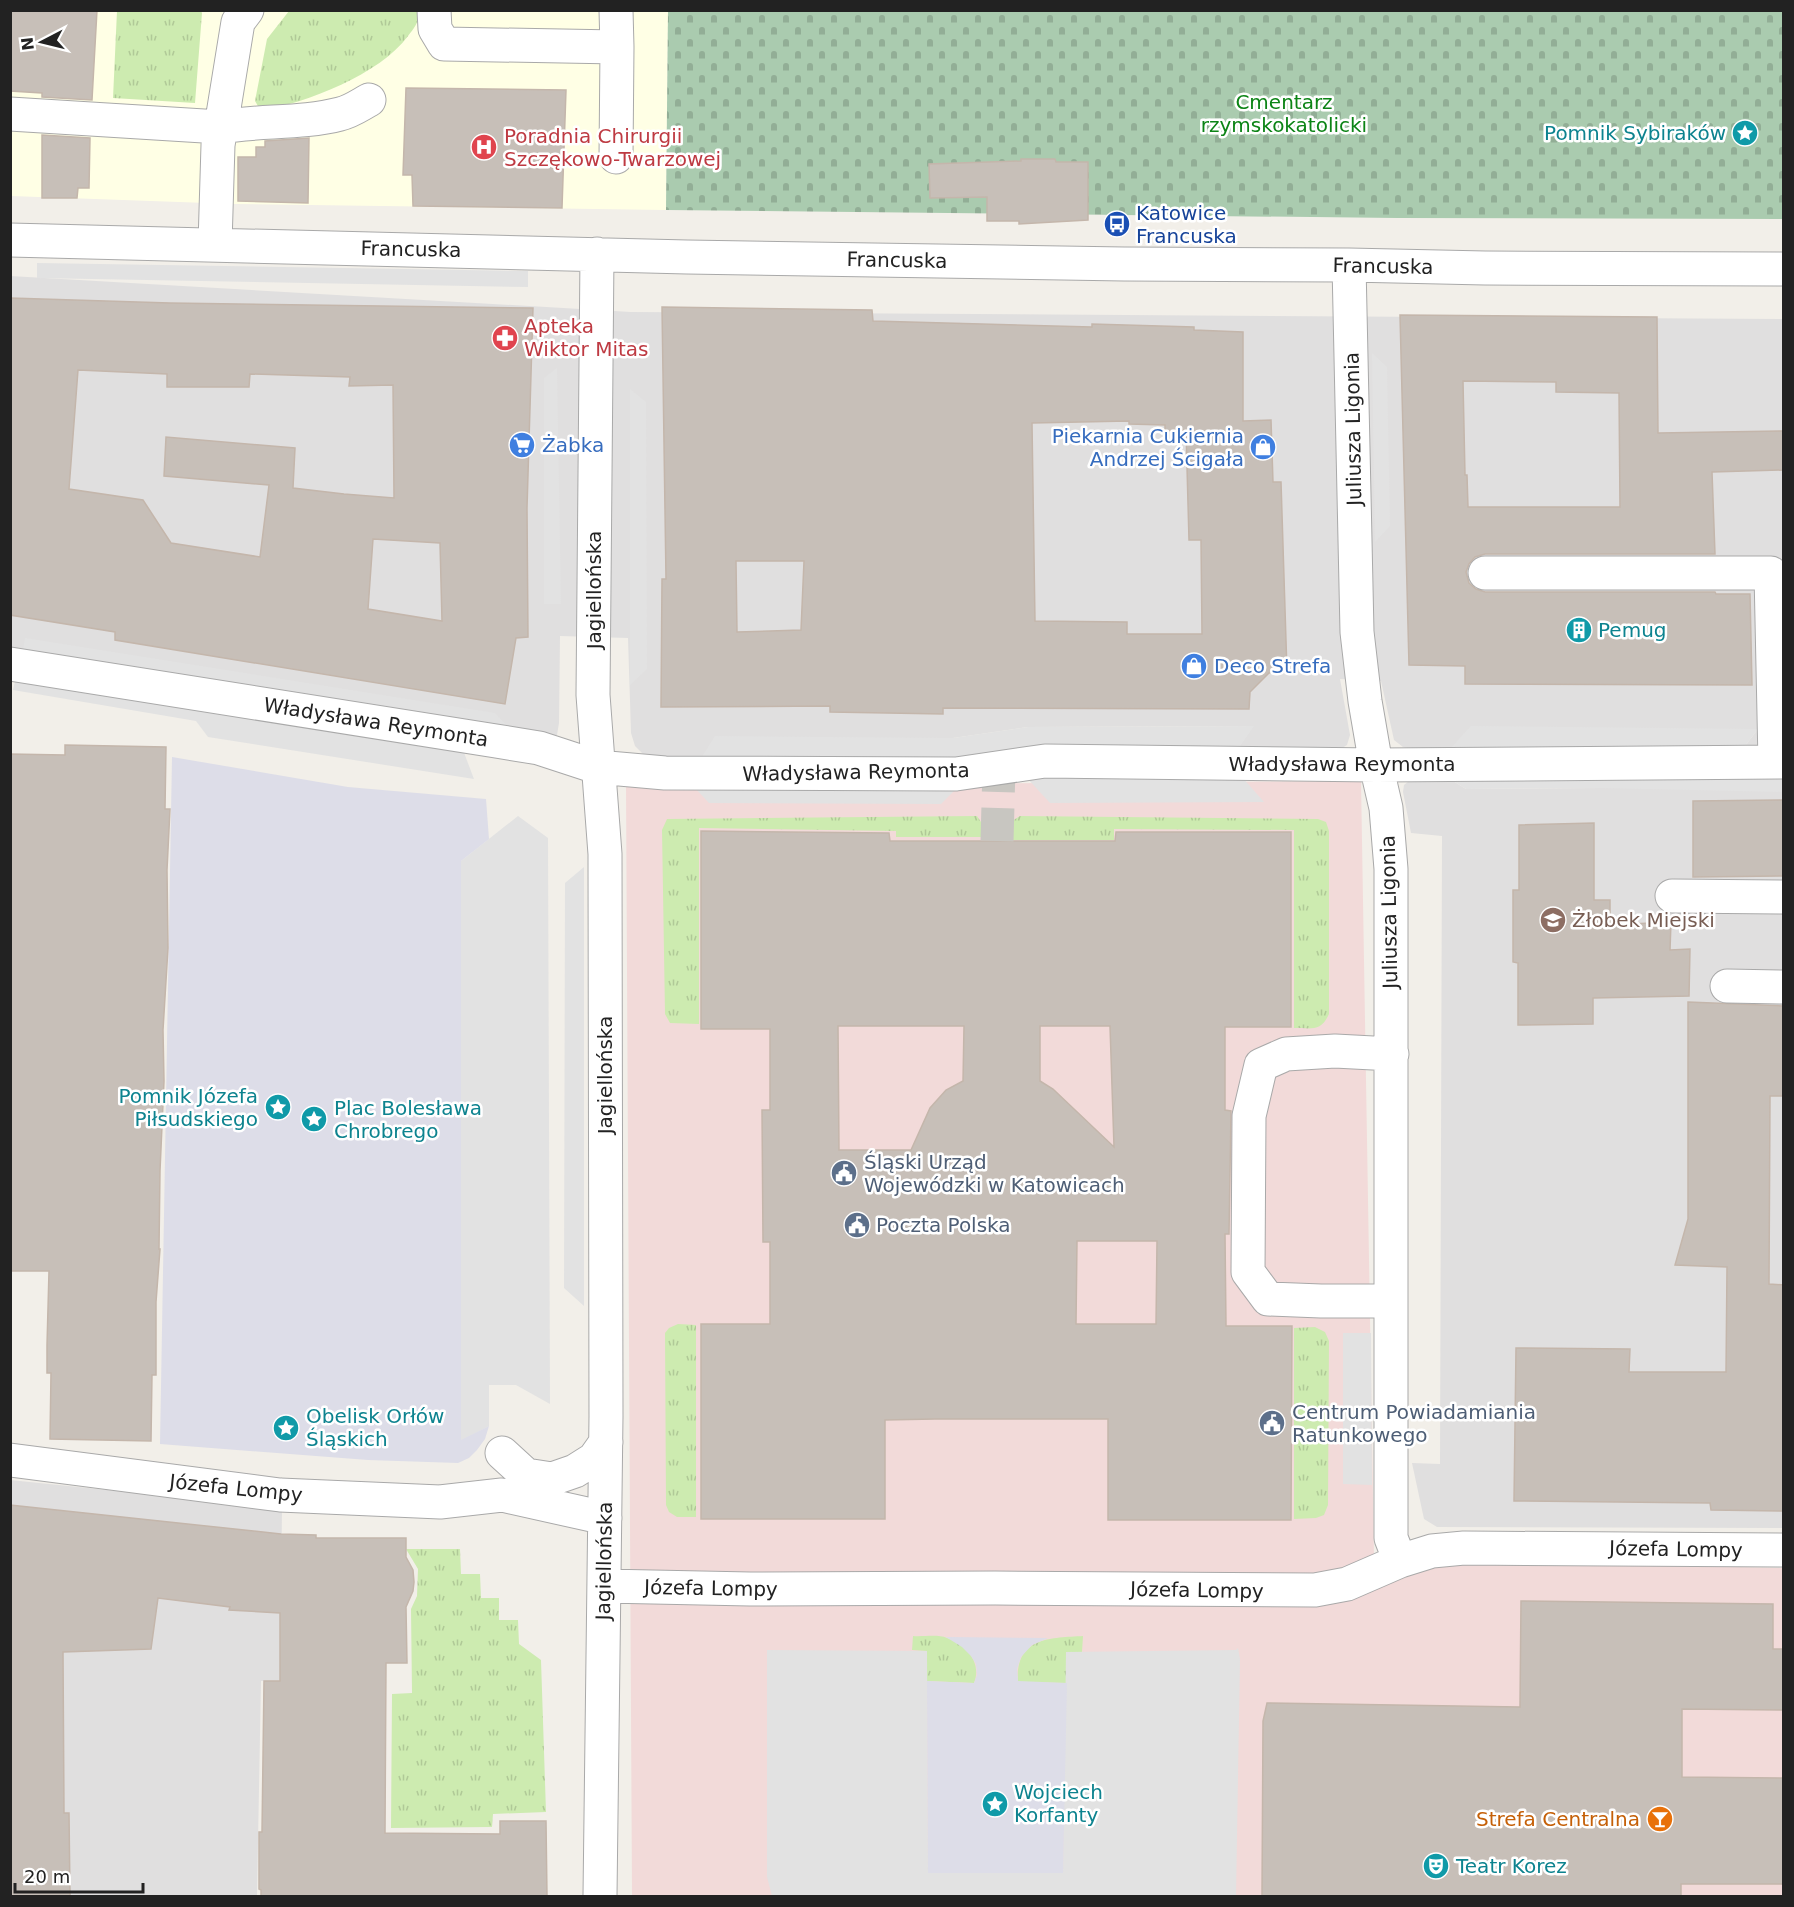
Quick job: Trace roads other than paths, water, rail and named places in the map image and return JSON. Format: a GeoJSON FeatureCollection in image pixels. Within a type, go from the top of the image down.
{"type":"FeatureCollection","features":[{"type":"Feature","properties":{"kind":"street"},"geometry":{"type":"LineString","coordinates":[[434,10],[435,29],[444,44],[616,47]]}},
{"type":"Feature","properties":{"kind":"street"},"geometry":{"type":"LineString","coordinates":[[616,10],[616,157]]}},
{"type":"Feature","properties":{"kind":"street"},"geometry":{"type":"LineString","coordinates":[[215,244],[218,145],[239,14]]}},
{"type":"Feature","properties":{"kind":"street"},"geometry":{"type":"LineString","coordinates":[[10,114],[220,127],[249,122],[297,120],[342,114],[369,100]]}},
{"type":"Feature","properties":{"kind":"street","name":"Francuska"},"geometry":{"type":"LineString","coordinates":[[10,240],[1101,264],[1784,269]]}},
{"type":"Feature","properties":{"kind":"street","name":"Jagiellońska"},"geometry":{"type":"LineString","coordinates":[[597,254],[593,695],[605,854],[606,1442],[600,1896]]}},
{"type":"Feature","properties":{"kind":"street","name":"Juliusza Ligonia"},"geometry":{"type":"LineString","coordinates":[[1349,265],[1357,632],[1365,701],[1386,808],[1391,869],[1391,1538],[1400,1561]]}},
{"type":"Feature","properties":{"kind":"street"},"geometry":{"type":"LineString","coordinates":[[1485,573],[1772,573],[1779,762]]}},
{"type":"Feature","properties":{"kind":"street","name":"Władysława Reymonta"},"geometry":{"type":"LineString","coordinates":[[10,664],[539,748],[597,767],[665,773],[956,774],[1045,761],[1376,765],[1779,762]]}},
{"type":"Feature","properties":{"kind":"street"},"geometry":{"type":"LineString","coordinates":[[1672,896],[1784,897]]}},
{"type":"Feature","properties":{"kind":"street"},"geometry":{"type":"LineString","coordinates":[[1727,986],[1784,987]]}},
{"type":"Feature","properties":{"kind":"street"},"geometry":{"type":"LineString","coordinates":[[1391,1300],[1268,1299],[1248,1272],[1249,1116],[1262,1065],[1286,1054],[1335,1051],[1392,1054]]}},
{"type":"Feature","properties":{"kind":"street"},"geometry":{"type":"LineString","coordinates":[[502,1454],[526,1475],[552,1479],[575,1471],[594,1459],[606,1442]]}},
{"type":"Feature","properties":{"kind":"street","name":"Józefa Lompy"},"geometry":{"type":"LineString","coordinates":[[10,1460],[280,1495],[440,1502],[502,1495],[605,1518]]}},
{"type":"Feature","properties":{"kind":"street","name":"Józefa Lompy"},"geometry":{"type":"LineString","coordinates":[[604,1586],[750,1589],[1315,1590],[1347,1584],[1400,1561],[1432,1551],[1464,1548],[1784,1550]]}},
{"type":"Feature","properties":{"kind":"tunnel"},"geometry":{"type":"LineString","coordinates":[[997,841],[999,768]]}},
{"type":"Feature","properties":{"kind":"place","name":"Pomnik Sybiraków"},"geometry":{"type":"Point","coordinates":[1745,133]}},
{"type":"Feature","properties":{"kind":"place","name":"Poradnia Chirurgii Szczękowo-Twarzowej"},"geometry":{"type":"Point","coordinates":[484,147]}},
{"type":"Feature","properties":{"kind":"place","name":"Katowice Francuska"},"geometry":{"type":"Point","coordinates":[1117,224]}},
{"type":"Feature","properties":{"kind":"place","name":"Apteka Wiktor Mitas"},"geometry":{"type":"Point","coordinates":[505,338]}},
{"type":"Feature","properties":{"kind":"place","name":"Żabka"},"geometry":{"type":"Point","coordinates":[522,445]}},
{"type":"Feature","properties":{"kind":"place","name":"Piekarnia Cukiernia Andrzej Ścigała"},"geometry":{"type":"Point","coordinates":[1263,447]}},
{"type":"Feature","properties":{"kind":"place","name":"Pemug"},"geometry":{"type":"Point","coordinates":[1579,630]}},
{"type":"Feature","properties":{"kind":"place","name":"Deco Strefa"},"geometry":{"type":"Point","coordinates":[1194,666]}},
{"type":"Feature","properties":{"kind":"place","name":"Żłobek Miejski"},"geometry":{"type":"Point","coordinates":[1553,920]}},
{"type":"Feature","properties":{"kind":"place","name":"Pomnik Józefa Piłsudskiego"},"geometry":{"type":"Point","coordinates":[278,1107]}},
{"type":"Feature","properties":{"kind":"place","name":"Plac Bolesława Chrobrego"},"geometry":{"type":"Point","coordinates":[314,1119]}},
{"type":"Feature","properties":{"kind":"place","name":"Śląski Urząd Wojewódzki w Katowicach"},"geometry":{"type":"Point","coordinates":[844,1173]}},
{"type":"Feature","properties":{"kind":"place","name":"Poczta Polska"},"geometry":{"type":"Point","coordinates":[857,1225]}},
{"type":"Feature","properties":{"kind":"place","name":"Centrum Powiadamiania Ratunkowego"},"geometry":{"type":"Point","coordinates":[1272,1423]}},
{"type":"Feature","properties":{"kind":"place","name":"Obelisk Orłów Śląskich"},"geometry":{"type":"Point","coordinates":[286,1428]}},
{"type":"Feature","properties":{"kind":"place","name":"Wojciech Korfanty"},"geometry":{"type":"Point","coordinates":[995,1804]}},
{"type":"Feature","properties":{"kind":"place","name":"Strefa Centralna"},"geometry":{"type":"Point","coordinates":[1660,1819]}},
{"type":"Feature","properties":{"kind":"place","name":"Teatr Korez"},"geometry":{"type":"Point","coordinates":[1436,1866]}},
{"type":"Feature","properties":{"kind":"park label","name":"Cmentarz rzymskokatolicki"},"geometry":{"type":"Point","coordinates":[1284,114]}}]}
